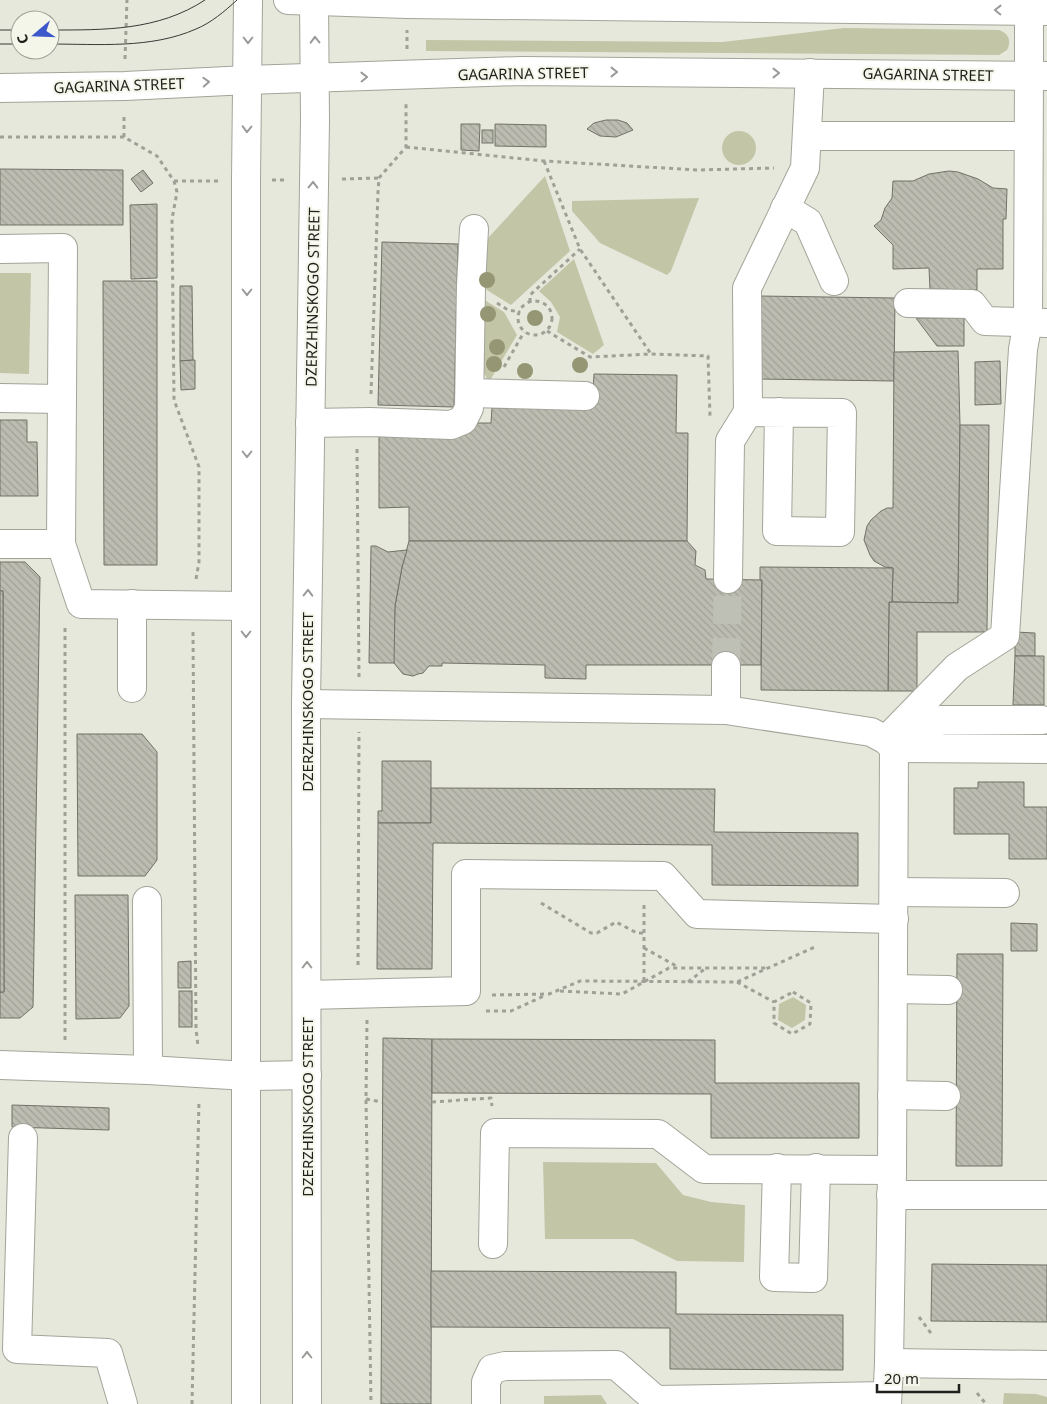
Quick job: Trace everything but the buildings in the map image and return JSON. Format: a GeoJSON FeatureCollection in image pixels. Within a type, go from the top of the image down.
{"type":"FeatureCollection","features":[{"type":"Feature","properties":{"kind":"main road"},"geometry":{"type":"LineString","coordinates":[[246,1404],[246,180],[248,0]]}},
{"type":"Feature","properties":{"kind":"main road"},"geometry":{"type":"LineString","coordinates":[[305,1],[1035,7],[1038,75],[1028,136],[1037,165],[1038,323],[1023,349],[1005,636],[957,667],[890,744],[894,919],[892,1182],[887,1400],[656,1400],[616,1365],[505,1366],[492,1369],[486,1382],[486,1404]]}},
{"type":"Feature","properties":{"kind":"main road","name":"DZERZHINSKOGO STREET"},"geometry":{"type":"LineString","coordinates":[[305,1],[315,78],[306,704],[307,1404]]}},
{"type":"Feature","properties":{"kind":"main road","name":"GAGARINA STREET"},"geometry":{"type":"LineString","coordinates":[[0,88],[125,86],[522,71],[1038,75]]}},
{"type":"Feature","properties":{"kind":"main road"},"geometry":{"type":"LineString","coordinates":[[728,579],[730,441],[748,412],[747,288],[784,208],[805,168],[810,73]]}},
{"type":"Feature","properties":{"kind":"main road"},"geometry":{"type":"LineString","coordinates":[[808,136],[1028,136]]}},
{"type":"Feature","properties":{"kind":"main road"},"geometry":{"type":"LineString","coordinates":[[784,208],[808,222],[834,281]]}},
{"type":"Feature","properties":{"kind":"main road"},"geometry":{"type":"LineString","coordinates":[[310,423],[370,422],[451,425],[463,420],[479,393],[471,286],[474,229]]}},
{"type":"Feature","properties":{"kind":"main road"},"geometry":{"type":"LineString","coordinates":[[0,249],[63,248],[61,544],[81,604],[246,606]]}},
{"type":"Feature","properties":{"kind":"main road"},"geometry":{"type":"LineString","coordinates":[[908,303],[972,304],[985,321],[1038,323]]}},
{"type":"Feature","properties":{"kind":"main road"},"geometry":{"type":"LineString","coordinates":[[479,393],[585,396]]}},
{"type":"Feature","properties":{"kind":"main road"},"geometry":{"type":"LineString","coordinates":[[0,398],[61,399]]}},
{"type":"Feature","properties":{"kind":"main road"},"geometry":{"type":"LineString","coordinates":[[748,412],[779,412],[842,413],[840,532],[777,531],[779,412]]}},
{"type":"Feature","properties":{"kind":"main road"},"geometry":{"type":"LineString","coordinates":[[0,544],[61,544]]}},
{"type":"Feature","properties":{"kind":"main road"},"geometry":{"type":"LineString","coordinates":[[132,604],[132,688]]}},
{"type":"Feature","properties":{"kind":"main road"},"geometry":{"type":"LineString","coordinates":[[726,666],[726,710]]}},
{"type":"Feature","properties":{"kind":"main road"},"geometry":{"type":"LineString","coordinates":[[306,704],[359,703],[726,710],[871,732],[890,744],[1047,749]]}},
{"type":"Feature","properties":{"kind":"main road"},"geometry":{"type":"LineString","coordinates":[[890,744],[940,720],[1042,720]]}},
{"type":"Feature","properties":{"kind":"main road"},"geometry":{"type":"LineString","coordinates":[[307,995],[466,991],[466,874],[663,876],[697,914],[894,919]]}},
{"type":"Feature","properties":{"kind":"main road"},"geometry":{"type":"LineString","coordinates":[[894,892],[1006,893]]}},
{"type":"Feature","properties":{"kind":"main road"},"geometry":{"type":"LineString","coordinates":[[147,901],[148,1070]]}},
{"type":"Feature","properties":{"kind":"main road"},"geometry":{"type":"LineString","coordinates":[[893,989],[948,990]]}},
{"type":"Feature","properties":{"kind":"main road"},"geometry":{"type":"LineString","coordinates":[[0,1065],[148,1070],[247,1076],[307,1075]]}},
{"type":"Feature","properties":{"kind":"main road"},"geometry":{"type":"LineString","coordinates":[[892,1095],[946,1096]]}},
{"type":"Feature","properties":{"kind":"main road"},"geometry":{"type":"LineString","coordinates":[[493,1244],[495,1133],[658,1134],[704,1169],[816,1168],[892,1182],[1047,1195]]}},
{"type":"Feature","properties":{"kind":"main road"},"geometry":{"type":"LineString","coordinates":[[23,1138],[17,1350],[108,1352],[123,1404]]}},
{"type":"Feature","properties":{"kind":"main road"},"geometry":{"type":"LineString","coordinates":[[777,1168],[774,1277],[813,1278],[816,1168]]}},
{"type":"Feature","properties":{"kind":"main road"},"geometry":{"type":"LineString","coordinates":[[889,1363],[1047,1365]]}},
{"type":"Feature","properties":{"kind":"path"},"geometry":{"type":"LineString","coordinates":[[0,137],[124,137],[157,156],[174,181],[177,192],[172,219],[174,400],[199,467],[199,562],[193,605],[196,1030],[200,1074],[192,1404]]}},
{"type":"Feature","properties":{"kind":"path"},"geometry":{"type":"LineString","coordinates":[[371,1404],[366,1099],[367,1014],[357,994],[359,703],[357,434],[370,422],[376,210],[379,178],[406,147],[544,162],[698,170],[805,168]]}},
{"type":"Feature","properties":{"kind":"path"},"geometry":{"type":"LineString","coordinates":[[544,162],[580,249],[651,354]]}},
{"type":"Feature","properties":{"kind":"path"},"geometry":{"type":"LineString","coordinates":[[174,181],[379,178]]}},
{"type":"Feature","properties":{"kind":"path"},"geometry":{"type":"LineString","coordinates":[[530,302],[530,295],[580,249]]}},
{"type":"Feature","properties":{"kind":"path"},"geometry":{"type":"LineString","coordinates":[[537,301],[544,303],[549,308],[552,314],[552,322],[547,331],[538,336],[524,332],[518,319],[523,306],[537,301]]}},
{"type":"Feature","properties":{"kind":"path"},"geometry":{"type":"LineString","coordinates":[[547,331],[590,358],[651,354],[708,356],[710,416]]}},
{"type":"Feature","properties":{"kind":"path"},"geometry":{"type":"LineString","coordinates":[[479,393],[524,332]]}},
{"type":"Feature","properties":{"kind":"path"},"geometry":{"type":"LineString","coordinates":[[65,618],[65,1067]]}},
{"type":"Feature","properties":{"kind":"path"},"geometry":{"type":"LineString","coordinates":[[644,876],[644,982]]}},
{"type":"Feature","properties":{"kind":"path"},"geometry":{"type":"LineString","coordinates":[[538,902],[591,933],[597,932],[616,922],[637,933],[644,933]]}},
{"type":"Feature","properties":{"kind":"path"},"geometry":{"type":"LineString","coordinates":[[466,991],[495,996],[549,994],[580,981],[738,982],[821,944]]}},
{"type":"Feature","properties":{"kind":"path"},"geometry":{"type":"LineString","coordinates":[[644,948],[680,968]]}},
{"type":"Feature","properties":{"kind":"path"},"geometry":{"type":"LineString","coordinates":[[557,991],[622,994],[669,968],[768,968]]}},
{"type":"Feature","properties":{"kind":"path"},"geometry":{"type":"LineString","coordinates":[[688,982],[707,968]]}},
{"type":"Feature","properties":{"kind":"path"},"geometry":{"type":"LineString","coordinates":[[738,982],[774,1002]]}},
{"type":"Feature","properties":{"kind":"path"},"geometry":{"type":"LineString","coordinates":[[793,992],[811,1003],[810,1024],[792,1034],[774,1023],[774,1002],[793,992]]}},
{"type":"Feature","properties":{"kind":"path"},"geometry":{"type":"LineString","coordinates":[[432,1102],[491,1098],[495,1133]]}},
{"type":"Feature","properties":{"kind":"path"},"geometry":{"type":"LineString","coordinates":[[366,1099],[382,1102]]}},
{"type":"Feature","properties":{"kind":"green space"},"geometry":{"type":"Polygon","coordinates":[[[844,28],[999,30],[1007,35],[1009,43],[1007,50],[999,55],[426,51],[426,40],[722,42],[844,28]]]}},
{"type":"Feature","properties":{"kind":"green space"},"geometry":{"type":"Polygon","coordinates":[[[739,131],[751,136],[756,148],[751,160],[739,165],[727,160],[722,148],[727,136],[739,131]]]}},
{"type":"Feature","properties":{"kind":"green space"},"geometry":{"type":"Polygon","coordinates":[[[545,176],[570,251],[511,305],[479,285],[479,252],[489,237],[545,176]]]}},
{"type":"Feature","properties":{"kind":"green space"},"geometry":{"type":"Polygon","coordinates":[[[699,198],[671,271],[667,275],[600,243],[572,211],[572,201],[699,198]]]}},
{"type":"Feature","properties":{"kind":"green space"},"geometry":{"type":"Polygon","coordinates":[[[574,259],[604,345],[593,354],[557,332],[560,317],[551,302],[539,291],[574,259]]]}},
{"type":"Feature","properties":{"kind":"green space"},"geometry":{"type":"Polygon","coordinates":[[[0,273],[31,273],[29,374],[0,373],[0,273]]]}},
{"type":"Feature","properties":{"kind":"green space"},"geometry":{"type":"Polygon","coordinates":[[[478,296],[504,312],[517,335],[489,382],[480,366],[478,296]]]}},
{"type":"Feature","properties":{"kind":"green space"},"geometry":{"type":"Polygon","coordinates":[[[793,997],[806,1005],[805,1020],[792,1028],[778,1020],[779,1004],[793,997]]]}},
{"type":"Feature","properties":{"kind":"green space"},"geometry":{"type":"Polygon","coordinates":[[[543,1162],[656,1163],[683,1195],[711,1202],[745,1205],[744,1262],[677,1261],[633,1239],[545,1239],[543,1162]]]}},
{"type":"Feature","properties":{"kind":"green space"},"geometry":{"type":"Polygon","coordinates":[[[1004,1393],[1036,1394],[1047,1397],[1047,1404],[1003,1404],[1004,1393]]]}},
{"type":"Feature","properties":{"kind":"green space"},"geometry":{"type":"Polygon","coordinates":[[[601,1395],[607,1404],[544,1404],[544,1396],[601,1395]]]}},
{"type":"Feature","properties":{"kind":"tunnel"},"geometry":{"type":"LineString","coordinates":[[726,666],[728,579]]}},
{"type":"Feature","properties":{"kind":"tram line"},"geometry":{"type":"LineString","coordinates":[[60,30],[110,29],[150,23],[169,18],[205,0]]}},
{"type":"Feature","properties":{"kind":"tram line"},"geometry":{"type":"LineString","coordinates":[[60,44],[105,45],[161,40],[202,26],[218,16],[237,0]]}},
{"type":"Feature","properties":{"kind":"tram line"},"geometry":{"type":"LineString","coordinates":[[0,30],[10,30]]}},
{"type":"Feature","properties":{"kind":"tram line"},"geometry":{"type":"LineString","coordinates":[[0,44],[10,44]]}}]}
